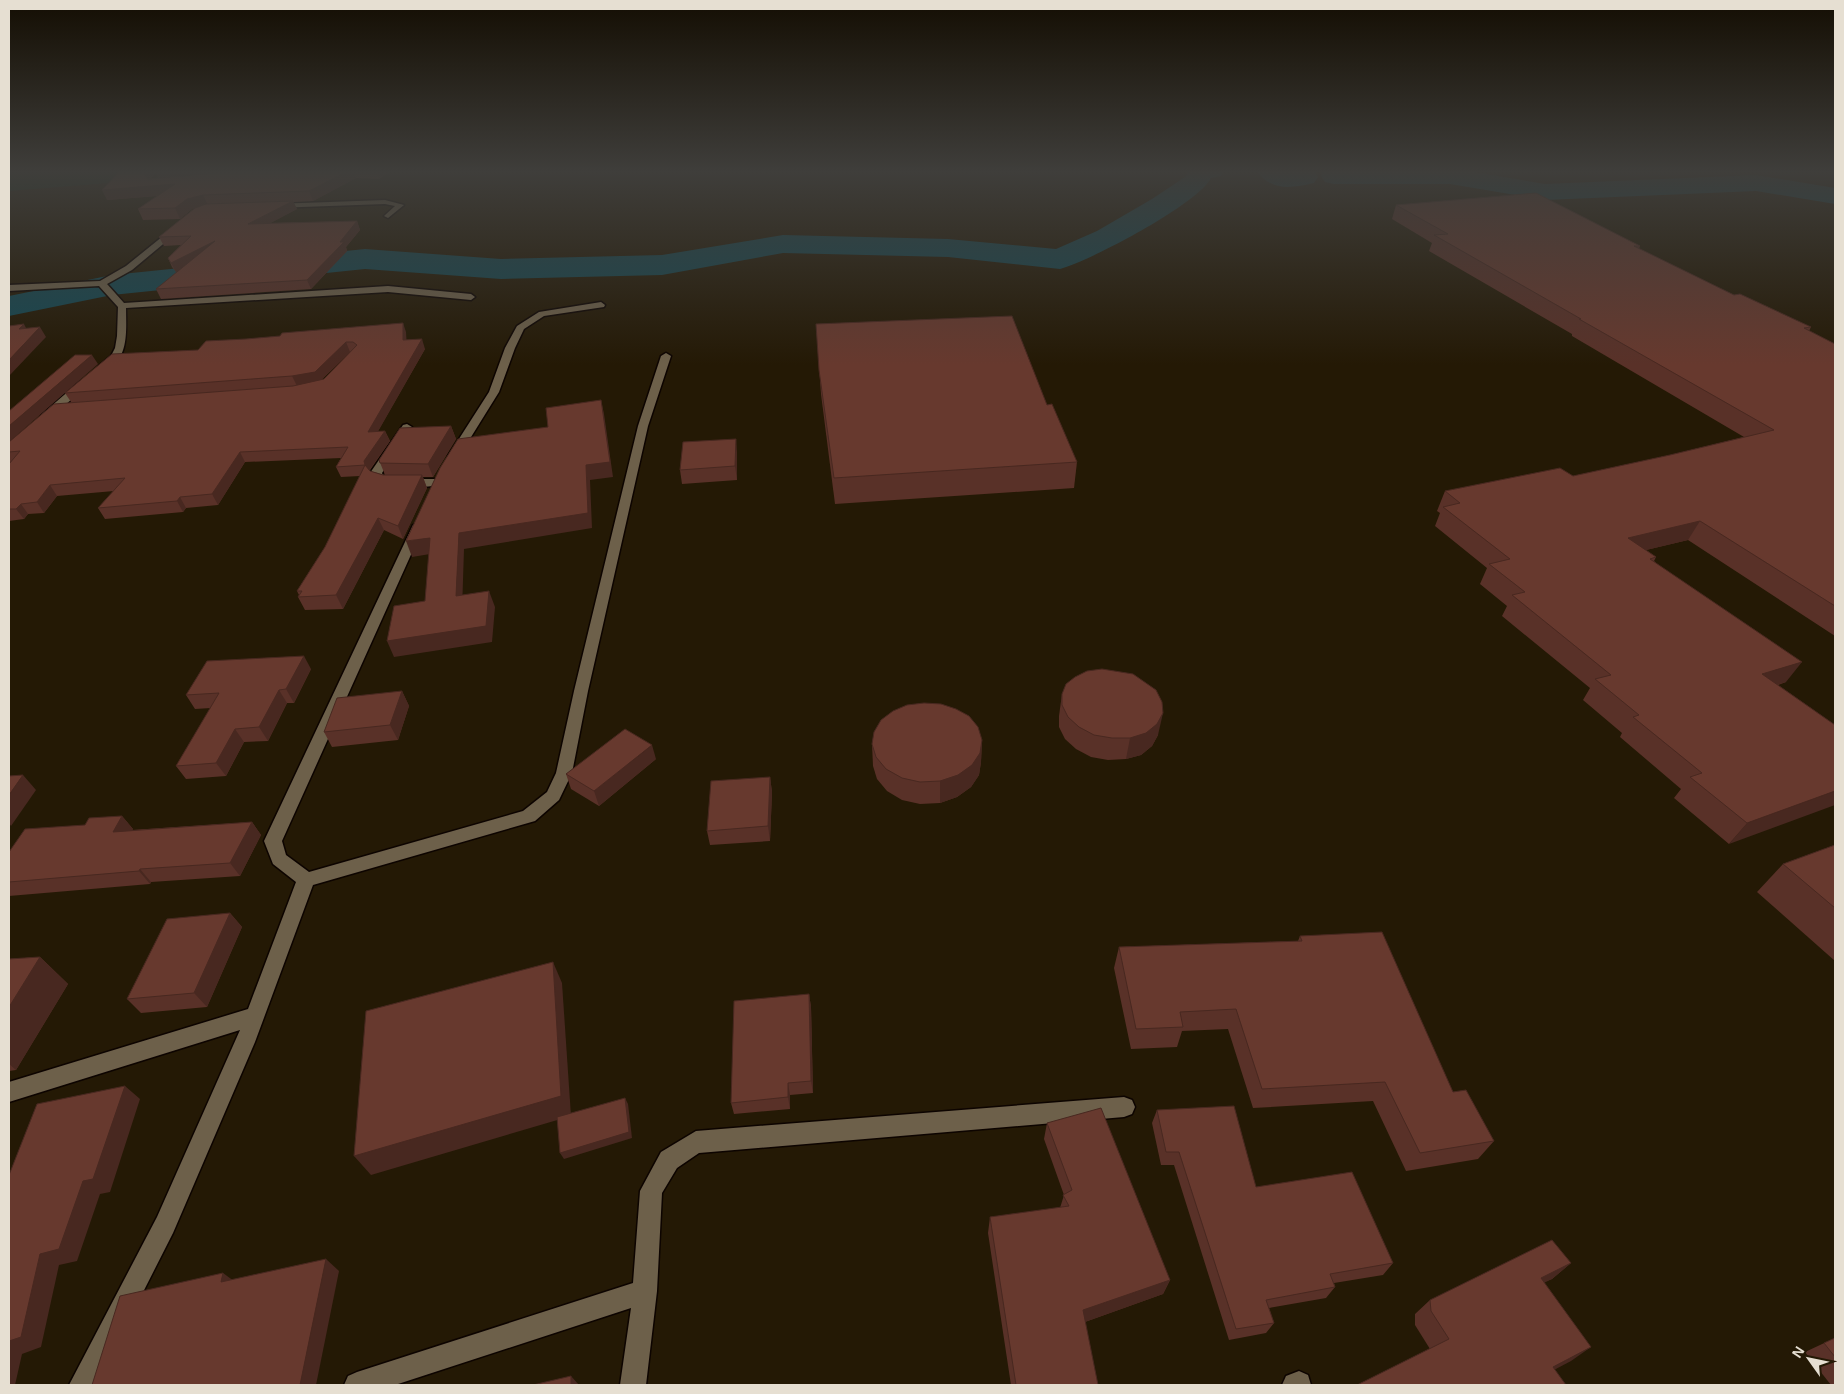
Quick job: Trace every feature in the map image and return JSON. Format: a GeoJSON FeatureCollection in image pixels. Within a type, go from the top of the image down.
{"type":"FeatureCollection","features":[{"type":"Feature","properties":{"kind":"street"},"geometry":{"type":"LineString","coordinates":[[9,288],[104,286],[170,235]]}},
{"type":"Feature","properties":{"kind":"street"},"geometry":{"type":"LineString","coordinates":[[35,426],[117,355],[123,332],[121,322],[122,306],[104,286]]}},
{"type":"Feature","properties":{"kind":"street"},"geometry":{"type":"LineString","coordinates":[[122,306],[388,289],[470,297]]}},
{"type":"Feature","properties":{"kind":"street"},"geometry":{"type":"LineString","coordinates":[[306,880],[279,859],[273,841],[427,505],[443,474],[494,392],[510,348],[520,328],[542,314],[600,305]]}},
{"type":"Feature","properties":{"kind":"street"},"geometry":{"type":"LineString","coordinates":[[306,880],[529,816],[553,796],[564,773],[581,691],[643,426],[666,356]]}},
{"type":"Feature","properties":{"kind":"street"},"geometry":{"type":"LineString","coordinates":[[55,409],[75,407]]}},
{"type":"Feature","properties":{"kind":"street"},"geometry":{"type":"LineString","coordinates":[[407,427],[376,473],[380,480],[389,483],[443,474]]}},
{"type":"Feature","properties":{"kind":"street"},"geometry":{"type":"LineString","coordinates":[[82,1385],[165,1225],[245,1042],[306,880]]}},
{"type":"Feature","properties":{"kind":"street"},"geometry":{"type":"LineString","coordinates":[[9,1092],[254,1016]]}},
{"type":"Feature","properties":{"kind":"street"},"geometry":{"type":"LineString","coordinates":[[633,1385],[645,1291],[652,1191],[670,1160],[696,1142],[1124,1107]]}},
{"type":"Feature","properties":{"kind":"street"},"geometry":{"type":"LineString","coordinates":[[357,1385],[645,1291]]}},
{"type":"Feature","properties":{"kind":"building"},"geometry":{"type":"Polygon","coordinates":[[[161,235],[346,235],[340,242],[344,242],[307,280],[156,289],[215,241],[171,263],[168,258],[191,236],[159,237],[161,235]]]}},
{"type":"Feature","properties":{"kind":"building"},"geometry":{"type":"Polygon","coordinates":[[[1434,235],[1619,235],[1640,246],[1634,246],[1734,295],[1740,294],[1811,327],[1804,328],[1835,344],[1835,606],[1700,521],[1628,538],[1656,557],[1650,559],[1802,662],[1762,674],[1835,725],[1835,791],[1747,823],[1690,777],[1702,773],[1633,717],[1639,715],[1595,679],[1611,675],[1512,595],[1525,592],[1489,564],[1510,559],[1443,507],[1460,503],[1445,491],[1560,468],[1573,476],[1774,430],[1579,319],[1581,319],[1434,235]]]}},
{"type":"Feature","properties":{"kind":"building"},"geometry":{"type":"Polygon","coordinates":[[[1012,316],[1047,405],[1052,404],[1077,462],[834,478],[819,370],[816,324],[1012,316]]]}},
{"type":"Feature","properties":{"kind":"building"},"geometry":{"type":"Polygon","coordinates":[[[403,323],[403,340],[422,339],[368,432],[385,431],[364,461],[365,465],[336,467],[348,447],[240,452],[212,494],[180,497],[177,501],[98,508],[125,478],[50,485],[37,502],[21,504],[16,509],[9,509],[9,464],[20,451],[9,452],[9,442],[54,404],[293,386],[324,379],[357,345],[353,342],[346,342],[315,372],[292,376],[65,393],[112,354],[198,350],[206,341],[280,336],[282,333],[403,323]]]}},
{"type":"Feature","properties":{"kind":"building"},"geometry":{"type":"Polygon","coordinates":[[[24,324],[19,329],[40,327],[9,360],[9,326],[24,324]]]}},
{"type":"Feature","properties":{"kind":"building"},"geometry":{"type":"Polygon","coordinates":[[[75,355],[92,355],[9,426],[9,411],[75,355]]]}},
{"type":"Feature","properties":{"kind":"building"},"geometry":{"type":"Polygon","coordinates":[[[601,400],[610,462],[586,465],[588,513],[459,533],[456,596],[489,591],[486,626],[387,641],[394,606],[425,601],[430,538],[406,541],[440,468],[458,439],[548,427],[546,408],[601,400]]]}},
{"type":"Feature","properties":{"kind":"building"},"geometry":{"type":"Polygon","coordinates":[[[451,426],[428,464],[380,463],[379,460],[400,428],[451,426]]]}},
{"type":"Feature","properties":{"kind":"building"},"geometry":{"type":"Polygon","coordinates":[[[736,439],[735,466],[680,470],[683,442],[736,439]]]}},
{"type":"Feature","properties":{"kind":"building"},"geometry":{"type":"Polygon","coordinates":[[[365,465],[370,471],[383,475],[422,475],[398,526],[378,518],[336,595],[298,597],[302,591],[297,591],[325,547],[365,465]]]}},
{"type":"Feature","properties":{"kind":"building"},"geometry":{"type":"Polygon","coordinates":[[[304,656],[286,689],[279,690],[259,727],[235,729],[216,763],[176,766],[219,693],[186,695],[207,661],[304,656]]]}},
{"type":"Feature","properties":{"kind":"building"},"geometry":{"type":"Polygon","coordinates":[[[1102,669],[1133,674],[1156,690],[1162,702],[1163,713],[1157,724],[1146,733],[1130,738],[1112,738],[1094,735],[1079,727],[1068,717],[1062,705],[1062,694],[1066,684],[1087,671],[1102,669]]]}},
{"type":"Feature","properties":{"kind":"building"},"geometry":{"type":"Polygon","coordinates":[[[402,691],[390,725],[324,732],[337,698],[402,691]]]}},
{"type":"Feature","properties":{"kind":"building"},"geometry":{"type":"Polygon","coordinates":[[[941,704],[969,716],[978,727],[982,740],[980,753],[972,765],[958,775],[940,781],[920,782],[902,778],[886,769],[876,757],[872,744],[874,732],[881,720],[893,711],[907,705],[941,704]]]}},
{"type":"Feature","properties":{"kind":"building"},"geometry":{"type":"Polygon","coordinates":[[[625,729],[652,745],[594,791],[566,774],[625,729]]]}},
{"type":"Feature","properties":{"kind":"building"},"geometry":{"type":"Polygon","coordinates":[[[23,775],[9,795],[9,776],[23,775]]]}},
{"type":"Feature","properties":{"kind":"building"},"geometry":{"type":"Polygon","coordinates":[[[770,777],[768,826],[707,831],[711,781],[770,777]]]}},
{"type":"Feature","properties":{"kind":"building"},"geometry":{"type":"Polygon","coordinates":[[[122,816],[113,832],[252,822],[230,863],[140,869],[139,871],[9,882],[9,852],[25,829],[85,825],[89,818],[122,816]]]}},
{"type":"Feature","properties":{"kind":"building"},"geometry":{"type":"Polygon","coordinates":[[[1835,845],[1835,908],[1783,864],[1835,845]]]}},
{"type":"Feature","properties":{"kind":"building"},"geometry":{"type":"Polygon","coordinates":[[[230,913],[194,993],[127,999],[167,919],[230,913]]]}},
{"type":"Feature","properties":{"kind":"building"},"geometry":{"type":"Polygon","coordinates":[[[1382,932],[1453,1092],[1466,1090],[1494,1141],[1420,1153],[1385,1082],[1262,1089],[1236,1009],[1180,1012],[1183,1027],[1136,1029],[1119,947],[1302,941],[1300,936],[1382,932]]]}},
{"type":"Feature","properties":{"kind":"building"},"geometry":{"type":"Polygon","coordinates":[[[40,957],[9,1007],[9,959],[40,957]]]}},
{"type":"Feature","properties":{"kind":"building"},"geometry":{"type":"Polygon","coordinates":[[[553,962],[561,1096],[354,1156],[366,1011],[553,962]]]}},
{"type":"Feature","properties":{"kind":"building"},"geometry":{"type":"Polygon","coordinates":[[[809,994],[811,1081],[788,1083],[788,1097],[731,1103],[734,1001],[809,994]]]}},
{"type":"Feature","properties":{"kind":"building"},"geometry":{"type":"Polygon","coordinates":[[[125,1086],[93,1179],[83,1181],[59,1249],[40,1254],[21,1337],[9,1341],[9,1175],[37,1104],[125,1086]]]}},
{"type":"Feature","properties":{"kind":"building"},"geometry":{"type":"Polygon","coordinates":[[[625,1098],[629,1132],[560,1153],[557,1117],[625,1098]]]}},
{"type":"Feature","properties":{"kind":"building"},"geometry":{"type":"Polygon","coordinates":[[[1234,1106],[1256,1187],[1352,1172],[1393,1263],[1330,1274],[1335,1287],[1266,1300],[1274,1323],[1236,1329],[1179,1152],[1166,1152],[1157,1110],[1234,1106]]]}},
{"type":"Feature","properties":{"kind":"building"},"geometry":{"type":"Polygon","coordinates":[[[1101,1108],[1170,1280],[1083,1310],[1098,1385],[1016,1385],[990,1217],[1069,1206],[1063,1195],[1072,1190],[1047,1123],[1101,1108]]]}},
{"type":"Feature","properties":{"kind":"building"},"geometry":{"type":"Polygon","coordinates":[[[1552,1240],[1571,1263],[1541,1278],[1591,1347],[1553,1367],[1566,1385],[1357,1385],[1449,1339],[1431,1311],[1430,1300],[1552,1240]]]}},
{"type":"Feature","properties":{"kind":"building"},"geometry":{"type":"Polygon","coordinates":[[[326,1259],[300,1385],[92,1385],[120,1296],[223,1273],[221,1282],[326,1259]]]}},
{"type":"Feature","properties":{"kind":"building"},"geometry":{"type":"Polygon","coordinates":[[[1835,1338],[1835,1357],[1824,1343],[1835,1338]]]}},
{"type":"Feature","properties":{"kind":"building"},"geometry":{"type":"Polygon","coordinates":[[[571,1376],[571,1385],[533,1385],[571,1376]]]}},
{"type":"Feature","properties":{"kind":"waterway"},"geometry":{"type":"LineString","coordinates":[[9,306],[112,285],[365,259],[501,269],[662,265],[783,244],[948,248],[1060,259],[1111,235]]}}]}
